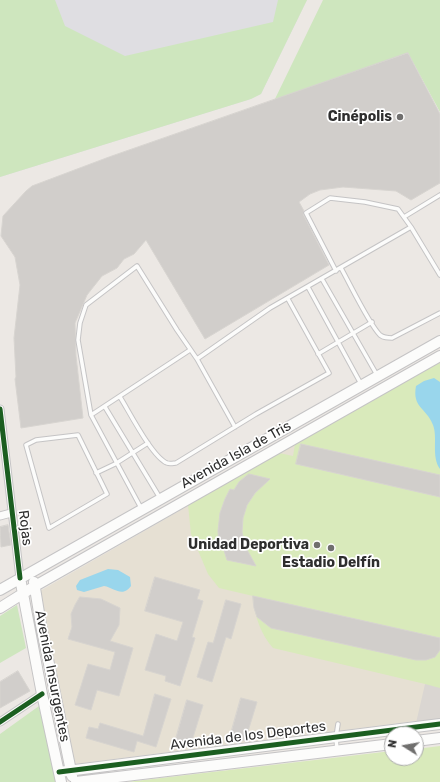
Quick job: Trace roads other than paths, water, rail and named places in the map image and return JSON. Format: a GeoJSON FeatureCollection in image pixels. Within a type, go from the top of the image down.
{"type":"FeatureCollection","features":[{"type":"Feature","properties":{"kind":"main road","name":"Avenida Isla de Tris"},"geometry":{"type":"LineString","coordinates":[[0,590],[160,498],[440,341]]}},
{"type":"Feature","properties":{"kind":"main road","name":"Avenida Isla de Tris"},"geometry":{"type":"LineString","coordinates":[[0,608],[23,595],[35,586],[440,356]]}},
{"type":"Feature","properties":{"kind":"main road","name":"Avenida Insurgentes"},"geometry":{"type":"LineString","coordinates":[[33,571],[73,782]]}},
{"type":"Feature","properties":{"kind":"main road","name":"Avenida Insurgentes"},"geometry":{"type":"LineString","coordinates":[[20,578],[42,694],[60,777]]}},
{"type":"Feature","properties":{"kind":"main road","name":"Avenida de los Deportes"},"geometry":{"type":"LineString","coordinates":[[60,777],[70,770],[440,724]]}},
{"type":"Feature","properties":{"kind":"main road"},"geometry":{"type":"LineString","coordinates":[[424,740],[440,738]]}},
{"type":"Feature","properties":{"kind":"main road","name":"Avenida de los Deportes"},"geometry":{"type":"LineString","coordinates":[[76,782],[384,745]]}},
{"type":"Feature","properties":{"kind":"street","name":"Rojas"},"geometry":{"type":"LineString","coordinates":[[0,409],[11,513],[20,578]]}},
{"type":"Feature","properties":{"kind":"street"},"geometry":{"type":"LineString","coordinates":[[0,516],[11,513]]}},
{"type":"Feature","properties":{"kind":"street"},"geometry":{"type":"LineString","coordinates":[[0,722],[42,694]]}},
{"type":"Feature","properties":{"kind":"lane"},"geometry":{"type":"LineString","coordinates":[[404,217],[440,195]]}},
{"type":"Feature","properties":{"kind":"lane"},"geometry":{"type":"LineString","coordinates":[[336,271],[306,213],[330,198],[365,202],[398,209],[412,227],[440,275]]}},
{"type":"Feature","properties":{"kind":"lane"},"geometry":{"type":"LineString","coordinates":[[197,359],[252,319],[412,227]]}},
{"type":"Feature","properties":{"kind":"lane"},"geometry":{"type":"LineString","coordinates":[[141,510],[91,415],[78,340],[80,323],[86,305],[137,266],[197,359],[235,427]]}},
{"type":"Feature","properties":{"kind":"lane"},"geometry":{"type":"LineString","coordinates":[[341,268],[380,335],[386,338],[392,338],[440,313]]}},
{"type":"Feature","properties":{"kind":"lane"},"geometry":{"type":"LineString","coordinates":[[322,278],[377,376]]}},
{"type":"Feature","properties":{"kind":"lane"},"geometry":{"type":"LineString","coordinates":[[308,287],[361,385]]}},
{"type":"Feature","properties":{"kind":"lane"},"geometry":{"type":"LineString","coordinates":[[120,397],[148,443],[159,457],[168,463],[176,463],[329,373],[288,299]]}},
{"type":"Feature","properties":{"kind":"lane"},"geometry":{"type":"LineString","coordinates":[[318,354],[372,322]]}},
{"type":"Feature","properties":{"kind":"lane"},"geometry":{"type":"LineString","coordinates":[[91,415],[190,350]]}},
{"type":"Feature","properties":{"kind":"lane"},"geometry":{"type":"LineString","coordinates":[[105,407],[160,498]]}},
{"type":"Feature","properties":{"kind":"lane"},"geometry":{"type":"LineString","coordinates":[[78,435],[96,473],[107,494],[49,528],[26,445],[36,440],[78,435]]}},
{"type":"Feature","properties":{"kind":"lane"},"geometry":{"type":"LineString","coordinates":[[96,473],[116,464],[148,443]]}},
{"type":"Feature","properties":{"kind":"lane"},"geometry":{"type":"LineString","coordinates":[[337,751],[336,737],[338,724]]}},
{"type":"Feature","properties":{"kind":"water"},"geometry":{"type":"Polygon","coordinates":[[[434,378],[440,382],[440,469],[437,464],[435,453],[435,436],[433,425],[418,403],[415,393],[416,386],[424,381],[434,378]]]}},
{"type":"Feature","properties":{"kind":"water"},"geometry":{"type":"Polygon","coordinates":[[[108,569],[118,570],[130,577],[131,586],[128,590],[121,592],[104,586],[84,592],[77,590],[76,586],[80,580],[108,569]]]}},
{"type":"Feature","properties":{"kind":"place","name":"Cinépolis"},"geometry":{"type":"Point","coordinates":[400,117]}},
{"type":"Feature","properties":{"kind":"place","name":"Unidad Deportiva"},"geometry":{"type":"Point","coordinates":[317,545]}},
{"type":"Feature","properties":{"kind":"place","name":"Estadio Delfín"},"geometry":{"type":"Point","coordinates":[331,548]}}]}
